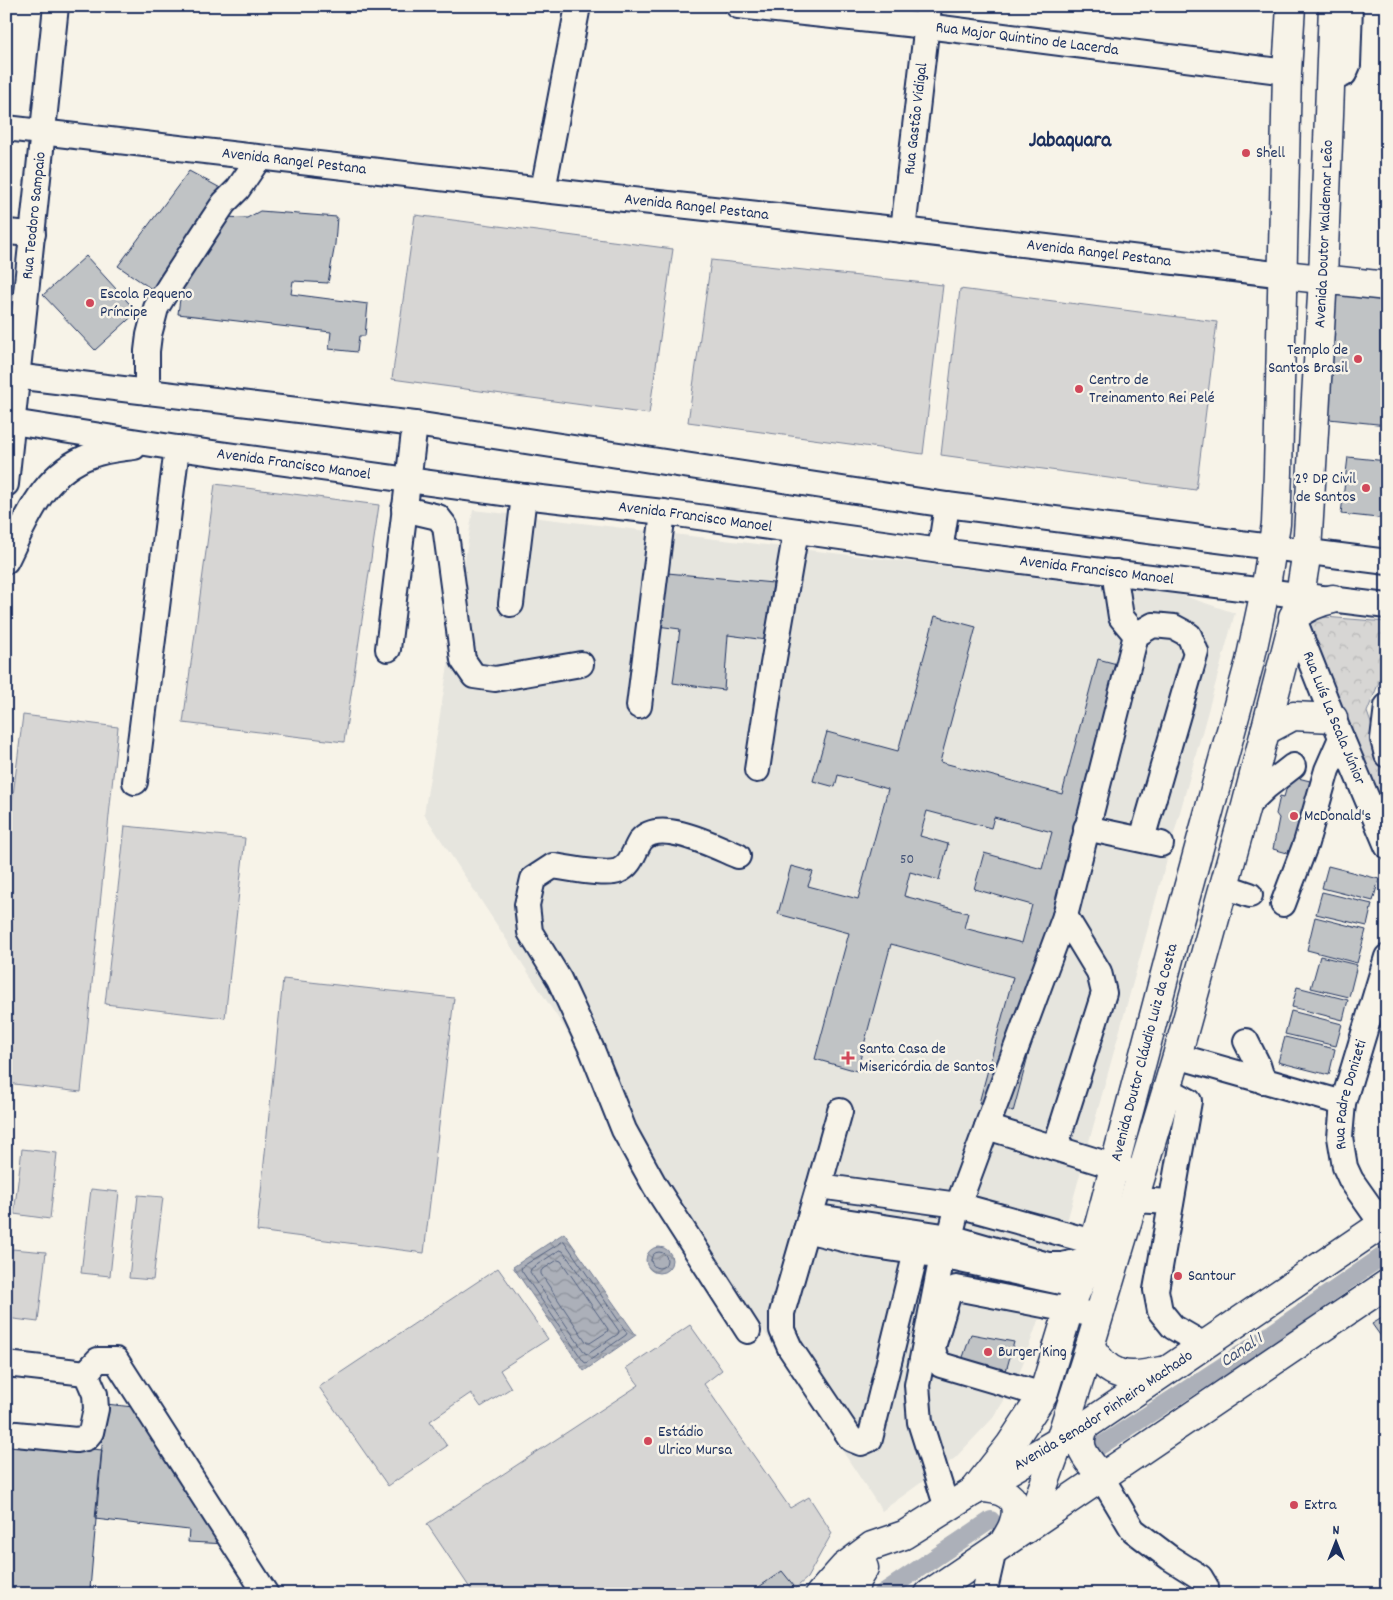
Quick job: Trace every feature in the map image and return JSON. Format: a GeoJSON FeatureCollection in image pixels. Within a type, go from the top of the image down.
{"type":"FeatureCollection","features":[{"type":"Feature","properties":{"kind":"main road"},"geometry":{"type":"LineString","coordinates":[[1291,6],[1287,72],[1284,275],[1275,539],[1286,599],[1308,607],[1318,602],[1333,599]]}},
{"type":"Feature","properties":{"kind":"main road","name":"Avenida Doutor Waldemar Leão"},"geometry":{"type":"LineString","coordinates":[[1286,599],[1307,551],[1323,278],[1333,6]]}},
{"type":"Feature","properties":{"kind":"main road","name":"Avenida Rangel Pestana"},"geometry":{"type":"LineString","coordinates":[[1284,275],[1387,286]]}},
{"type":"Feature","properties":{"kind":"main road","name":"Avenida Doutor Cláudio Luiz da Costa"},"geometry":{"type":"LineString","coordinates":[[1026,1529],[1060,1440],[1100,1316],[1177,1056],[1265,730],[1286,599]]}},
{"type":"Feature","properties":{"kind":"main road","name":"Avenida Doutor Cláudio Luiz da Costa"},"geometry":{"type":"LineString","coordinates":[[976,1490],[1043,1395],[1074,1297],[1092,1250],[1250,661],[1286,599]]}},
{"type":"Feature","properties":{"kind":"main road"},"geometry":{"type":"LineString","coordinates":[[1265,730],[1293,716],[1337,728]]}},
{"type":"Feature","properties":{"kind":"main road","name":"Avenida Senador Pinheiro Machado"},"geometry":{"type":"LineString","coordinates":[[820,1594],[844,1567],[872,1546],[904,1535],[1085,1426],[1384,1222]]}},
{"type":"Feature","properties":{"kind":"main road"},"geometry":{"type":"LineString","coordinates":[[929,1594],[957,1582],[998,1548],[1387,1284]]}},
{"type":"Feature","properties":{"kind":"main road"},"geometry":{"type":"LineString","coordinates":[[1090,1346],[1097,1358],[1108,1369],[1118,1375],[1134,1376],[1169,1369]]}},
{"type":"Feature","properties":{"kind":"main road"},"geometry":{"type":"LineString","coordinates":[[1085,1426],[1080,1436],[1080,1446],[1085,1456],[1102,1478]]}},
{"type":"Feature","properties":{"kind":"main road"},"geometry":{"type":"LineString","coordinates":[[976,1490],[992,1488],[1006,1493],[1012,1499],[1015,1508],[1013,1525],[998,1548]]}},
{"type":"Feature","properties":{"kind":"main road"},"geometry":{"type":"LineString","coordinates":[[840,1594],[864,1568],[904,1535]]}},
{"type":"Feature","properties":{"kind":"main road"},"geometry":{"type":"LineString","coordinates":[[854,1594],[856,1581],[864,1568]]}},
{"type":"Feature","properties":{"kind":"street","name":"Rua Teodoro Sampaio"},"geometry":{"type":"LineString","coordinates":[[6,484],[12,398],[33,234],[56,6]]}},
{"type":"Feature","properties":{"kind":"street"},"geometry":{"type":"LineString","coordinates":[[543,190],[578,6]]}},
{"type":"Feature","properties":{"kind":"street","name":"Rua Major Quintino de Lacerda"},"geometry":{"type":"LineString","coordinates":[[738,6],[928,16],[1287,72]]}},
{"type":"Feature","properties":{"kind":"street"},"geometry":{"type":"LineString","coordinates":[[1330,80],[1344,74],[1348,65],[1350,6]]}},
{"type":"Feature","properties":{"kind":"street","name":"Rua Gastão Vidigal"},"geometry":{"type":"LineString","coordinates":[[902,230],[928,16]]}},
{"type":"Feature","properties":{"kind":"street","name":"Avenida Rangel Pestana"},"geometry":{"type":"LineString","coordinates":[[6,128],[1284,275]]}},
{"type":"Feature","properties":{"kind":"street"},"geometry":{"type":"LineString","coordinates":[[147,392],[147,351],[156,308],[224,203],[238,189],[259,158]]}},
{"type":"Feature","properties":{"kind":"street"},"geometry":{"type":"LineString","coordinates":[[6,232],[33,234]]}},
{"type":"Feature","properties":{"kind":"street","name":"Avenida Francisco Manoel"},"geometry":{"type":"LineString","coordinates":[[12,398],[147,392],[412,452],[524,496],[663,512],[796,531],[941,546],[1286,599]]}},
{"type":"Feature","properties":{"kind":"street","name":"Avenida Francisco Manoel"},"geometry":{"type":"LineString","coordinates":[[12,398],[166,446],[412,452],[1275,539],[1307,551],[1387,562]]}},
{"type":"Feature","properties":{"kind":"street"},"geometry":{"type":"LineString","coordinates":[[6,561],[31,508],[44,490],[59,475],[92,455],[166,446],[135,782]]}},
{"type":"Feature","properties":{"kind":"street"},"geometry":{"type":"LineString","coordinates":[[388,649],[412,452]]}},
{"type":"Feature","properties":{"kind":"street"},"geometry":{"type":"LineString","coordinates":[[511,604],[524,496]]}},
{"type":"Feature","properties":{"kind":"street"},"geometry":{"type":"LineString","coordinates":[[941,546],[946,507]]}},
{"type":"Feature","properties":{"kind":"street"},"geometry":{"type":"LineString","coordinates":[[404,508],[438,516],[445,526],[463,660],[474,676],[495,679],[581,664]]}},
{"type":"Feature","properties":{"kind":"street"},"geometry":{"type":"LineString","coordinates":[[639,706],[663,512]]}},
{"type":"Feature","properties":{"kind":"street"},"geometry":{"type":"LineString","coordinates":[[757,770],[796,531]]}},
{"type":"Feature","properties":{"kind":"street"},"geometry":{"type":"LineString","coordinates":[[1116,572],[1121,617],[1136,635]]}},
{"type":"Feature","properties":{"kind":"street","name":"Rua Luís La Scala Júnior"},"geometry":{"type":"LineString","coordinates":[[1286,599],[1337,728],[1387,846]]}},
{"type":"Feature","properties":{"kind":"street"},"geometry":{"type":"LineString","coordinates":[[1333,599],[1387,606]]}},
{"type":"Feature","properties":{"kind":"street"},"geometry":{"type":"LineString","coordinates":[[947,1508],[920,1422],[917,1385],[946,1246],[958,1205],[1065,916],[1086,828],[1136,635],[1153,626],[1174,627],[1189,635],[1196,652],[1152,841],[1086,828]]}},
{"type":"Feature","properties":{"kind":"street"},"geometry":{"type":"LineString","coordinates":[[1387,706],[1383,738],[1387,755]]}},
{"type":"Feature","properties":{"kind":"street"},"geometry":{"type":"LineString","coordinates":[[1283,904],[1306,843],[1337,728]]}},
{"type":"Feature","properties":{"kind":"street"},"geometry":{"type":"LineString","coordinates":[[1246,806],[1266,787],[1293,766]]}},
{"type":"Feature","properties":{"kind":"street"},"geometry":{"type":"LineString","coordinates":[[738,856],[674,832],[655,831],[642,839],[631,860],[619,871],[602,872],[553,866],[533,879],[526,905],[530,932],[559,979],[588,1041],[624,1130],[655,1186],[748,1331]]}},
{"type":"Feature","properties":{"kind":"street"},"geometry":{"type":"LineString","coordinates":[[1224,886],[1250,895]]}},
{"type":"Feature","properties":{"kind":"street"},"geometry":{"type":"LineString","coordinates":[[1055,1148],[1104,993],[1099,972],[1065,916]]}},
{"type":"Feature","properties":{"kind":"street","name":"Rua Padre Donizeti"},"geometry":{"type":"LineString","coordinates":[[1384,1222],[1351,1180],[1345,1167],[1340,1137],[1343,1103],[1387,957]]}},
{"type":"Feature","properties":{"kind":"street"},"geometry":{"type":"LineString","coordinates":[[1246,1041],[1263,1080]]}},
{"type":"Feature","properties":{"kind":"street"},"geometry":{"type":"LineString","coordinates":[[1177,1056],[1343,1103]]}},
{"type":"Feature","properties":{"kind":"street"},"geometry":{"type":"LineString","coordinates":[[1167,1089],[1189,1101],[1156,1290],[1160,1311],[1173,1326],[1204,1345]]}},
{"type":"Feature","properties":{"kind":"street"},"geometry":{"type":"LineString","coordinates":[[840,1111],[782,1313],[782,1330],[790,1348],[851,1439],[861,1443],[870,1439],[916,1252]]}},
{"type":"Feature","properties":{"kind":"street"},"geometry":{"type":"LineString","coordinates":[[987,1127],[1114,1166],[1138,1187],[1171,1202]]}},
{"type":"Feature","properties":{"kind":"street"},"geometry":{"type":"LineString","coordinates":[[819,1186],[958,1205],[1092,1250]]}},
{"type":"Feature","properties":{"kind":"street"},"geometry":{"type":"LineString","coordinates":[[808,1224],[946,1246],[1048,1265],[1062,1265],[1092,1250]]}},
{"type":"Feature","properties":{"kind":"street"},"geometry":{"type":"LineString","coordinates":[[808,1224],[868,1245],[916,1252],[946,1246],[1074,1297],[1100,1316]]}},
{"type":"Feature","properties":{"kind":"street"},"geometry":{"type":"LineString","coordinates":[[1043,1395],[941,1365],[935,1357],[933,1347],[949,1292],[956,1288],[1074,1297]]}},
{"type":"Feature","properties":{"kind":"street"},"geometry":{"type":"LineString","coordinates":[[86,1373],[98,1360],[116,1360],[266,1594]]}},
{"type":"Feature","properties":{"kind":"street"},"geometry":{"type":"LineString","coordinates":[[6,1364],[86,1373]]}},
{"type":"Feature","properties":{"kind":"street"},"geometry":{"type":"LineString","coordinates":[[6,1433],[76,1440],[86,1438],[91,1432],[96,1409],[95,1394],[86,1373]]}},
{"type":"Feature","properties":{"kind":"street"},"geometry":{"type":"LineString","coordinates":[[1102,1478],[1133,1530],[1170,1558],[1200,1577],[1206,1587],[1205,1594]]}},
{"type":"Feature","properties":{"kind":"street"},"geometry":{"type":"LineString","coordinates":[[984,1594],[998,1548]]}},
{"type":"Feature","properties":{"kind":"shaded area","name":"Santa Casa de Misericórdia de Santos"},"geometry":{"type":"Polygon","coordinates":[[[473,510],[1178,594],[1235,613],[1045,1301],[1017,1380],[993,1418],[955,1458],[882,1511],[424,814],[473,510]]]}},
{"type":"Feature","properties":{"kind":"green space"},"geometry":{"type":"Polygon","coordinates":[[[415,215],[673,249],[649,414],[392,379],[415,215]]]}},
{"type":"Feature","properties":{"kind":"green space"},"geometry":{"type":"Polygon","coordinates":[[[711,260],[943,285],[923,454],[688,422],[711,260]]]}},
{"type":"Feature","properties":{"kind":"green space","name":"Centro de Treinamento Rei Pelé"},"geometry":{"type":"Polygon","coordinates":[[[960,289],[1217,322],[1196,490],[941,455],[960,289]]]}},
{"type":"Feature","properties":{"kind":"green space"},"geometry":{"type":"Polygon","coordinates":[[[215,484],[379,505],[344,742],[183,723],[215,484]]]}},
{"type":"Feature","properties":{"kind":"green space"},"geometry":{"type":"Polygon","coordinates":[[[1312,616],[1387,622],[1387,662],[1367,712],[1387,768],[1387,827],[1305,627],[1312,616]]]}},
{"type":"Feature","properties":{"kind":"green space"},"geometry":{"type":"Polygon","coordinates":[[[23,715],[118,727],[81,1092],[6,1083],[6,852],[23,715]]]}},
{"type":"Feature","properties":{"kind":"green space"},"geometry":{"type":"Polygon","coordinates":[[[125,826],[245,838],[225,1018],[105,1004],[125,826]]]}},
{"type":"Feature","properties":{"kind":"green space"},"geometry":{"type":"Polygon","coordinates":[[[283,979],[454,998],[424,1253],[257,1231],[283,979]]]}},
{"type":"Feature","properties":{"kind":"green space"},"geometry":{"type":"Polygon","coordinates":[[[22,1149],[57,1153],[50,1219],[14,1214],[22,1149]]]}},
{"type":"Feature","properties":{"kind":"green space"},"geometry":{"type":"Polygon","coordinates":[[[91,1189],[119,1192],[110,1276],[81,1273],[91,1189]]]}},
{"type":"Feature","properties":{"kind":"green space"},"geometry":{"type":"Polygon","coordinates":[[[138,1195],[163,1197],[153,1280],[129,1278],[138,1195]]]}},
{"type":"Feature","properties":{"kind":"green space"},"geometry":{"type":"Polygon","coordinates":[[[12,1249],[46,1252],[38,1322],[6,1318],[12,1249]]]}},
{"type":"Feature","properties":{"kind":"green space"},"geometry":{"type":"Polygon","coordinates":[[[498,1268],[548,1339],[500,1370],[511,1388],[481,1407],[471,1393],[430,1421],[447,1446],[388,1486],[319,1387],[498,1268]]]}},
{"type":"Feature","properties":{"kind":"green space","name":"Estádio Ulrico Mursa"},"geometry":{"type":"Polygon","coordinates":[[[690,1325],[722,1370],[704,1384],[790,1508],[809,1497],[832,1533],[807,1578],[789,1594],[474,1594],[427,1524],[639,1385],[626,1368],[690,1325]]]}},
{"type":"Feature","properties":{"kind":"water"},"geometry":{"type":"Polygon","coordinates":[[[564,1233],[636,1335],[584,1371],[513,1267],[564,1233]]]}},
{"type":"Feature","properties":{"kind":"water"},"geometry":{"type":"Polygon","coordinates":[[[659,1247],[668,1251],[672,1260],[668,1269],[659,1273],[650,1269],[646,1260],[650,1251],[659,1247]]]}},
{"type":"Feature","properties":{"kind":"building"},"geometry":{"type":"Polygon","coordinates":[[[189,171],[226,191],[156,292],[118,266],[189,171]]]}},
{"type":"Feature","properties":{"kind":"building"},"geometry":{"type":"Polygon","coordinates":[[[260,211],[337,217],[335,244],[328,283],[293,281],[291,294],[368,304],[365,336],[359,336],[357,352],[329,349],[331,332],[178,314],[182,283],[225,217],[247,218],[260,211]]]}},
{"type":"Feature","properties":{"kind":"building","name":"Escola Pequeno Príncipe"},"geometry":{"type":"Polygon","coordinates":[[[86,256],[137,312],[95,350],[43,295],[86,256]]]}},
{"type":"Feature","properties":{"kind":"building","name":"Templo de Santos Brasil"},"geometry":{"type":"Polygon","coordinates":[[[1346,289],[1387,294],[1387,425],[1329,419],[1330,298],[1346,289]]]}},
{"type":"Feature","properties":{"kind":"building","name":"2º DP Civil de Santos"},"geometry":{"type":"Polygon","coordinates":[[[1348,457],[1387,461],[1387,519],[1341,514],[1348,457]]]}},
{"type":"Feature","properties":{"kind":"building"},"geometry":{"type":"Polygon","coordinates":[[[657,572],[773,583],[766,640],[728,635],[724,690],[673,683],[680,629],[650,625],[657,572]]]}},
{"type":"Feature","properties":{"kind":"building","name":"Santa Casa de Misericórdia de Santos"},"geometry":{"type":"Polygon","coordinates":[[[935,616],[976,627],[940,762],[1062,794],[1098,659],[1132,668],[1013,1112],[979,1103],[1013,977],[891,944],[857,1071],[815,1059],[849,933],[778,914],[791,866],[813,872],[808,886],[858,899],[888,789],[838,775],[835,787],[813,781],[827,732],[898,751],[935,616]],[[927,811],[920,836],[948,844],[939,880],[910,872],[904,896],[968,913],[964,928],[1022,943],[1032,905],[974,889],[984,853],[1042,869],[1052,832],[994,817],[991,828],[927,811]]]}},
{"type":"Feature","properties":{"kind":"building","name":"McDonald's"},"geometry":{"type":"Polygon","coordinates":[[[1290,776],[1318,783],[1298,856],[1273,849],[1279,818],[1276,814],[1280,796],[1284,797],[1290,776]]]}},
{"type":"Feature","properties":{"kind":"building"},"geometry":{"type":"Polygon","coordinates":[[[1328,866],[1379,879],[1373,901],[1322,888],[1328,866]]]}},
{"type":"Feature","properties":{"kind":"building"},"geometry":{"type":"Polygon","coordinates":[[[1322,892],[1372,904],[1367,926],[1316,914],[1322,892]]]}},
{"type":"Feature","properties":{"kind":"building"},"geometry":{"type":"Polygon","coordinates":[[[1315,917],[1366,930],[1357,963],[1307,950],[1315,917]]]}},
{"type":"Feature","properties":{"kind":"building"},"geometry":{"type":"Polygon","coordinates":[[[1320,956],[1357,965],[1349,997],[1311,988],[1320,956]]]}},
{"type":"Feature","properties":{"kind":"building"},"geometry":{"type":"Polygon","coordinates":[[[1297,987],[1348,1000],[1343,1020],[1292,1007],[1297,987]]]}},
{"type":"Feature","properties":{"kind":"building"},"geometry":{"type":"Polygon","coordinates":[[[1291,1011],[1342,1024],[1336,1046],[1285,1034],[1291,1011]]]}},
{"type":"Feature","properties":{"kind":"building"},"geometry":{"type":"Polygon","coordinates":[[[1285,1037],[1335,1049],[1329,1075],[1278,1062],[1285,1037]]]}},
{"type":"Feature","properties":{"kind":"building"},"geometry":{"type":"Polygon","coordinates":[[[1387,1315],[1387,1345],[1372,1324],[1387,1315]]]}},
{"type":"Feature","properties":{"kind":"building","name":"Burger King"},"geometry":{"type":"Polygon","coordinates":[[[971,1334],[1014,1342],[1005,1375],[961,1363],[971,1334]]]}},
{"type":"Feature","properties":{"kind":"building"},"geometry":{"type":"Polygon","coordinates":[[[106,1404],[133,1407],[227,1544],[188,1542],[189,1530],[95,1519],[106,1404]]]}},
{"type":"Feature","properties":{"kind":"building"},"geometry":{"type":"Polygon","coordinates":[[[6,1440],[102,1450],[90,1589],[112,1594],[6,1594],[6,1440]]]}},
{"type":"Feature","properties":{"kind":"building"},"geometry":{"type":"Polygon","coordinates":[[[782,1571],[794,1586],[782,1594],[749,1594],[782,1571]]]}},
{"type":"Feature","properties":{"kind":"waterway","name":"Canal 1"},"geometry":{"type":"LineString","coordinates":[[1097,1448],[1255,1345],[1387,1253]]}},
{"type":"Feature","properties":{"kind":"waterway","name":"Canal 1"},"geometry":{"type":"LineString","coordinates":[[881,1594],[991,1520]]}},
{"type":"Feature","properties":{"kind":"place","name":"Shell"},"geometry":{"type":"Point","coordinates":[1246,153]}},
{"type":"Feature","properties":{"kind":"place","name":"Escola Pequeno Príncipe"},"geometry":{"type":"Point","coordinates":[90,303]}},
{"type":"Feature","properties":{"kind":"place","name":"Templo de Santos Brasil"},"geometry":{"type":"Point","coordinates":[1358,359]}},
{"type":"Feature","properties":{"kind":"place","name":"Centro de Treinamento Rei Pelé"},"geometry":{"type":"Point","coordinates":[1079,389]}},
{"type":"Feature","properties":{"kind":"place","name":"2º DP Civil de Santos"},"geometry":{"type":"Point","coordinates":[1366,488]}},
{"type":"Feature","properties":{"kind":"place","name":"McDonald's"},"geometry":{"type":"Point","coordinates":[1294,816]}},
{"type":"Feature","properties":{"kind":"place","name":"Santa Casa de Misericórdia de Santos"},"geometry":{"type":"Point","coordinates":[848,1058]}},
{"type":"Feature","properties":{"kind":"place","name":"Santour"},"geometry":{"type":"Point","coordinates":[1178,1276]}},
{"type":"Feature","properties":{"kind":"place","name":"Burger King"},"geometry":{"type":"Point","coordinates":[988,1352]}},
{"type":"Feature","properties":{"kind":"place","name":"Estádio Ulrico Mursa"},"geometry":{"type":"Point","coordinates":[648,1441]}},
{"type":"Feature","properties":{"kind":"place","name":"Extra"},"geometry":{"type":"Point","coordinates":[1294,1505]}},
{"type":"Feature","properties":{"kind":"district","name":"Jabaquara"},"geometry":{"type":"Point","coordinates":[1070,142]}}]}
